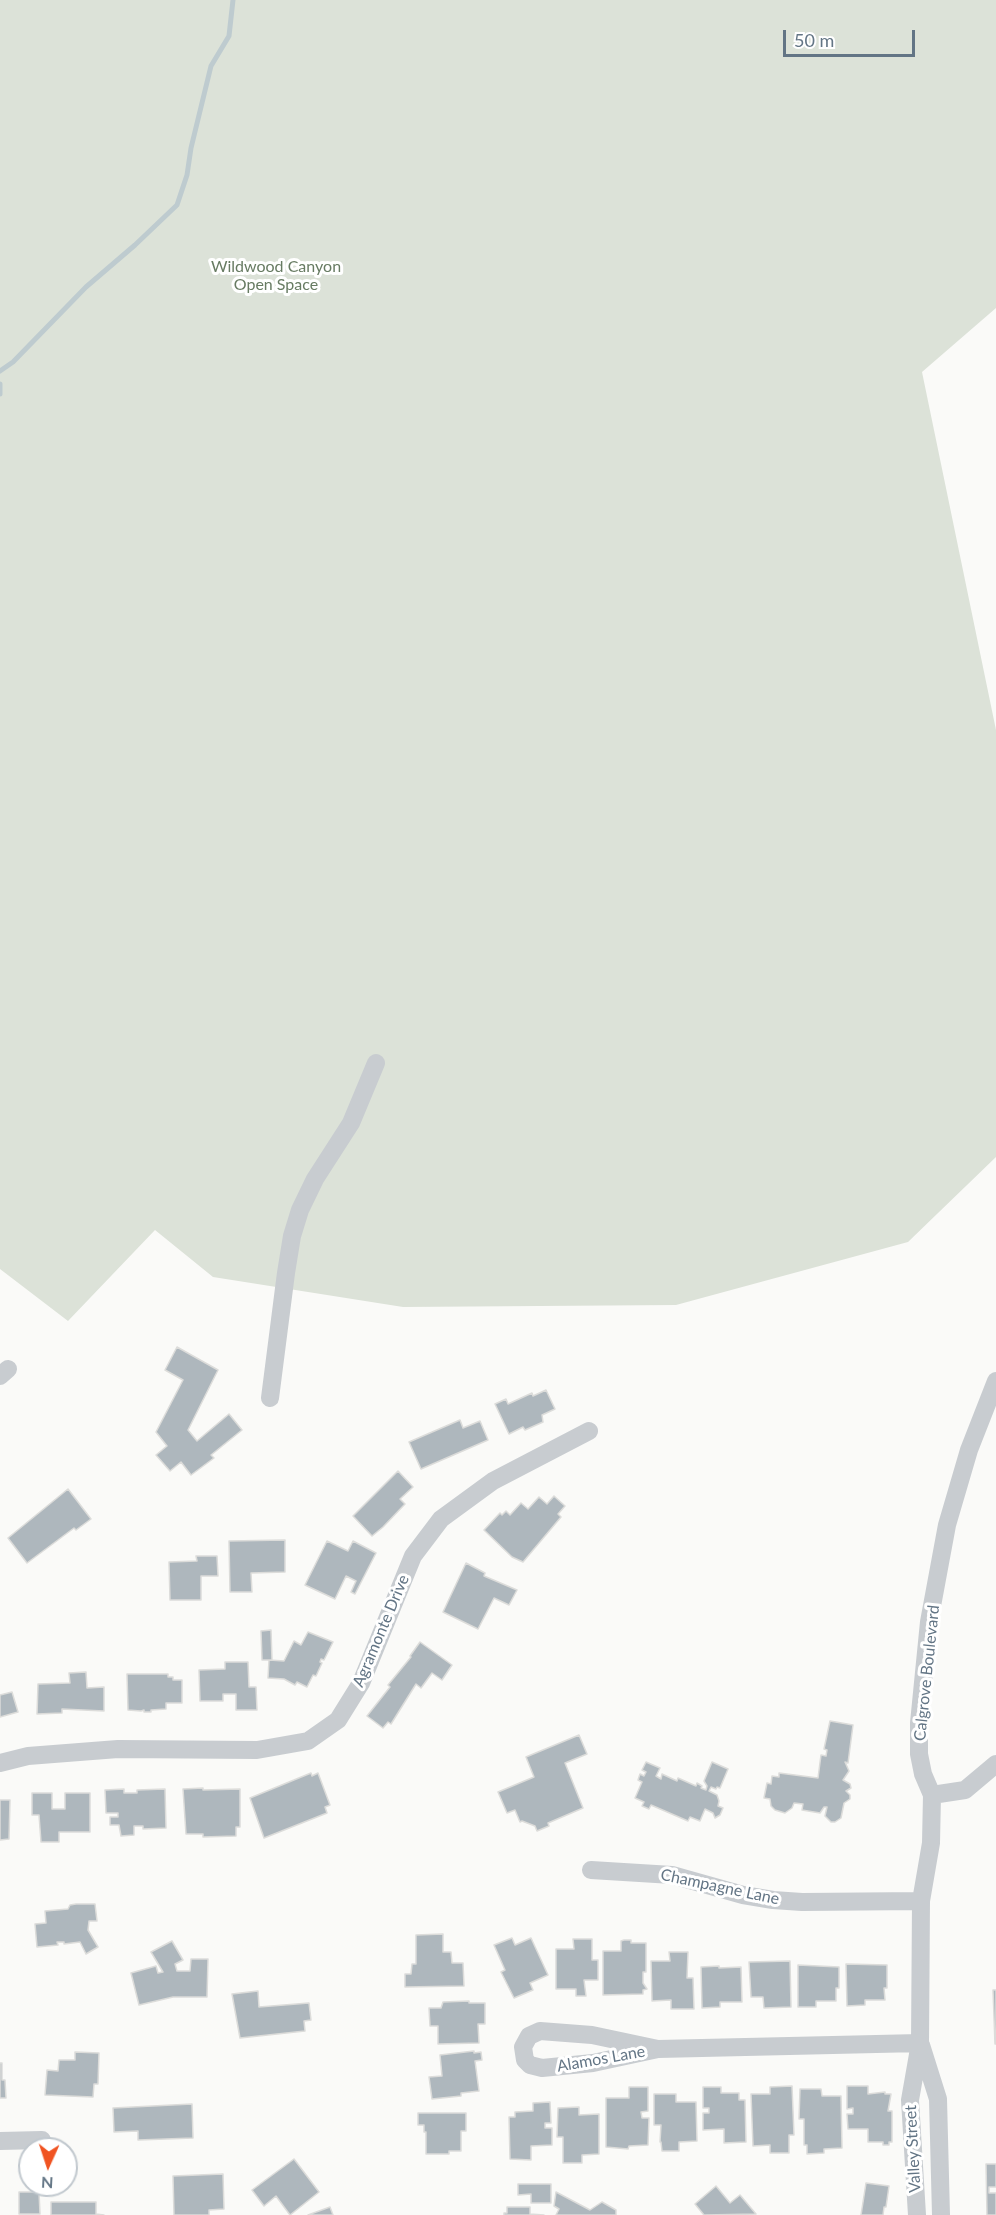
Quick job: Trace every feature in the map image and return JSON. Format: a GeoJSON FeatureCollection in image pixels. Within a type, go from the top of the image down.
{"type":"FeatureCollection","features":[{"type":"Feature","properties":{"kind":"street"},"geometry":{"type":"LineString","coordinates":[[270,1398],[286,1273],[292,1236],[300,1210],[315,1179],[351,1123],[376,1063]]}},
{"type":"Feature","properties":{"kind":"street","name":"Calgrove Boulevard"},"geometry":{"type":"LineString","coordinates":[[920,2043],[921,1901],[931,1843],[932,1796],[923,1774],[919,1754],[919,1723],[929,1622],[947,1525],[969,1450],[996,1381]]}},
{"type":"Feature","properties":{"kind":"street","name":"Agramonte Drive"},"geometry":{"type":"LineString","coordinates":[[0,1763],[28,1756],[118,1749],[257,1750],[308,1741],[338,1720],[362,1683],[412,1556],[441,1519],[493,1481],[589,1431]]}},
{"type":"Feature","properties":{"kind":"street"},"geometry":{"type":"LineString","coordinates":[[932,1796],[965,1790],[996,1764]]}},
{"type":"Feature","properties":{"kind":"street","name":"Champagne Lane"},"geometry":{"type":"LineString","coordinates":[[591,1870],[672,1875],[744,1895],[773,1900],[802,1902],[921,1901]]}},
{"type":"Feature","properties":{"kind":"street","name":"Alamos Lane"},"geometry":{"type":"LineString","coordinates":[[658,2049],[592,2035],[540,2031],[529,2036],[523,2047],[525,2060],[530,2065],[542,2068],[593,2063],[658,2049],[920,2043]]}},
{"type":"Feature","properties":{"kind":"street","name":"Valley Street"},"geometry":{"type":"LineString","coordinates":[[917,2215],[910,2100],[920,2043]]}},
{"type":"Feature","properties":{"kind":"street","name":"Valley Street"},"geometry":{"type":"LineString","coordinates":[[920,2043],[938,2099],[941,2215]]}},
{"type":"Feature","properties":{"kind":"street"},"geometry":{"type":"LineString","coordinates":[[0,2141],[18,2141]]}},
{"type":"Feature","properties":{"kind":"green space","name":"Wildwood Canyon Open Space"},"geometry":{"type":"Polygon","coordinates":[[[0,0],[996,0],[996,308],[922,372],[996,730],[996,1157],[908,1242],[676,1305],[403,1307],[213,1277],[155,1230],[68,1321],[0,1269],[0,0]]]}},
{"type":"Feature","properties":{"kind":"building"},"geometry":{"type":"Polygon","coordinates":[[[177,1347],[218,1370],[188,1430],[197,1441],[229,1414],[242,1430],[211,1455],[214,1458],[191,1475],[181,1462],[170,1471],[156,1455],[167,1446],[156,1432],[183,1380],[165,1370],[177,1347]]]}},
{"type":"Feature","properties":{"kind":"building"},"geometry":{"type":"Polygon","coordinates":[[[546,1390],[555,1409],[542,1415],[543,1422],[525,1430],[523,1427],[509,1434],[495,1404],[506,1399],[508,1404],[532,1393],[533,1396],[546,1390]]]}},
{"type":"Feature","properties":{"kind":"building"},"geometry":{"type":"Polygon","coordinates":[[[460,1420],[463,1428],[480,1421],[488,1440],[421,1469],[409,1442],[460,1420]]]}},
{"type":"Feature","properties":{"kind":"building"},"geometry":{"type":"Polygon","coordinates":[[[398,1471],[413,1487],[400,1499],[405,1504],[372,1536],[353,1516],[398,1471]]]}},
{"type":"Feature","properties":{"kind":"building"},"geometry":{"type":"Polygon","coordinates":[[[68,1489],[91,1519],[76,1530],[74,1528],[27,1563],[8,1538],[68,1489]]]}},
{"type":"Feature","properties":{"kind":"building"},"geometry":{"type":"Polygon","coordinates":[[[554,1496],[565,1506],[558,1514],[561,1517],[523,1562],[512,1557],[484,1530],[500,1513],[502,1515],[506,1511],[510,1515],[521,1503],[528,1509],[539,1497],[547,1504],[554,1496]]]}},
{"type":"Feature","properties":{"kind":"building"},"geometry":{"type":"Polygon","coordinates":[[[285,1540],[285,1572],[251,1573],[252,1592],[230,1592],[229,1541],[285,1540]]]}},
{"type":"Feature","properties":{"kind":"building"},"geometry":{"type":"Polygon","coordinates":[[[327,1541],[348,1551],[353,1541],[376,1553],[355,1594],[351,1592],[356,1581],[346,1576],[335,1599],[305,1585],[327,1541]]]}},
{"type":"Feature","properties":{"kind":"building"},"geometry":{"type":"Polygon","coordinates":[[[196,1556],[217,1556],[218,1576],[201,1576],[201,1600],[170,1600],[169,1562],[197,1561],[196,1556]]]}},
{"type":"Feature","properties":{"kind":"building"},"geometry":{"type":"Polygon","coordinates":[[[466,1563],[485,1573],[484,1576],[517,1590],[509,1605],[494,1598],[478,1629],[443,1612],[466,1563]]]}},
{"type":"Feature","properties":{"kind":"building"},"geometry":{"type":"Polygon","coordinates":[[[271,1630],[272,1660],[262,1660],[261,1631],[271,1630]]]}},
{"type":"Feature","properties":{"kind":"building"},"geometry":{"type":"Polygon","coordinates":[[[308,1632],[333,1642],[324,1660],[321,1659],[322,1663],[316,1676],[313,1675],[307,1687],[297,1682],[295,1685],[284,1679],[268,1678],[269,1660],[284,1661],[294,1641],[301,1645],[308,1632]]]}},
{"type":"Feature","properties":{"kind":"building"},"geometry":{"type":"Polygon","coordinates":[[[420,1642],[452,1665],[442,1680],[432,1673],[421,1688],[416,1684],[391,1724],[388,1722],[383,1728],[367,1716],[390,1687],[388,1685],[420,1642]]]}},
{"type":"Feature","properties":{"kind":"building"},"geometry":{"type":"Polygon","coordinates":[[[225,1662],[248,1662],[249,1687],[256,1687],[257,1710],[236,1710],[236,1694],[223,1694],[223,1701],[200,1701],[199,1670],[225,1669],[225,1662]]]}},
{"type":"Feature","properties":{"kind":"building"},"geometry":{"type":"Polygon","coordinates":[[[86,1672],[87,1688],[104,1687],[104,1711],[62,1709],[62,1713],[37,1714],[38,1684],[70,1683],[69,1673],[86,1672]]]}},
{"type":"Feature","properties":{"kind":"building"},"geometry":{"type":"Polygon","coordinates":[[[127,1674],[168,1674],[168,1677],[173,1677],[173,1680],[182,1680],[182,1703],[166,1703],[166,1709],[151,1710],[151,1712],[128,1710],[127,1674]]]}},
{"type":"Feature","properties":{"kind":"building"},"geometry":{"type":"Polygon","coordinates":[[[12,1692],[18,1712],[0,1717],[0,1695],[12,1692]]]}},
{"type":"Feature","properties":{"kind":"building"},"geometry":{"type":"Polygon","coordinates":[[[830,1721],[853,1725],[848,1763],[845,1762],[849,1771],[843,1780],[850,1784],[851,1788],[846,1791],[850,1799],[844,1803],[841,1818],[831,1822],[825,1816],[827,1807],[824,1807],[820,1813],[802,1810],[803,1804],[794,1803],[792,1808],[785,1813],[775,1810],[771,1806],[770,1799],[764,1798],[767,1783],[771,1784],[772,1776],[779,1777],[779,1773],[818,1778],[821,1755],[826,1756],[827,1750],[824,1749],[830,1721]]]}},
{"type":"Feature","properties":{"kind":"building"},"geometry":{"type":"Polygon","coordinates":[[[579,1735],[587,1754],[565,1763],[583,1808],[548,1823],[549,1826],[537,1831],[535,1826],[520,1822],[515,1810],[507,1813],[498,1792],[534,1777],[526,1757],[579,1735]]]}},
{"type":"Feature","properties":{"kind":"building"},"geometry":{"type":"Polygon","coordinates":[[[646,1762],[660,1768],[656,1776],[661,1779],[662,1774],[696,1786],[697,1783],[706,1790],[707,1786],[704,1781],[712,1762],[728,1769],[720,1788],[711,1787],[709,1791],[717,1795],[718,1806],[723,1808],[720,1815],[715,1818],[713,1813],[705,1809],[700,1821],[690,1817],[688,1821],[651,1805],[649,1809],[642,1806],[644,1802],[635,1798],[642,1782],[638,1780],[640,1774],[644,1776],[646,1772],[642,1770],[646,1762]]]}},
{"type":"Feature","properties":{"kind":"building"},"geometry":{"type":"Polygon","coordinates":[[[311,1773],[312,1776],[318,1773],[330,1805],[325,1807],[327,1813],[264,1838],[250,1798],[311,1773]]]}},
{"type":"Feature","properties":{"kind":"building"},"geometry":{"type":"Polygon","coordinates":[[[203,1788],[203,1790],[240,1789],[240,1827],[236,1827],[236,1836],[203,1837],[203,1834],[186,1834],[183,1789],[203,1788]]]}},
{"type":"Feature","properties":{"kind":"building"},"geometry":{"type":"Polygon","coordinates":[[[124,1789],[124,1793],[137,1793],[137,1790],[165,1789],[166,1828],[143,1829],[143,1826],[134,1826],[134,1835],[121,1836],[119,1825],[110,1825],[110,1817],[118,1817],[118,1813],[106,1813],[105,1790],[124,1789]]]}},
{"type":"Feature","properties":{"kind":"building"},"geometry":{"type":"Polygon","coordinates":[[[32,1793],[52,1793],[52,1809],[65,1809],[65,1793],[90,1793],[90,1832],[59,1832],[59,1842],[41,1842],[39,1815],[32,1815],[32,1793]]]}},
{"type":"Feature","properties":{"kind":"building"},"geometry":{"type":"Polygon","coordinates":[[[0,1800],[10,1800],[9,1839],[0,1840],[0,1800]]]}},
{"type":"Feature","properties":{"kind":"building"},"geometry":{"type":"Polygon","coordinates":[[[95,1904],[97,1921],[89,1921],[88,1930],[98,1947],[86,1954],[80,1942],[64,1944],[64,1942],[57,1942],[58,1945],[37,1947],[35,1924],[46,1923],[45,1911],[68,1909],[70,1905],[95,1904]]]}},
{"type":"Feature","properties":{"kind":"building"},"geometry":{"type":"Polygon","coordinates":[[[443,1934],[443,1952],[451,1952],[452,1963],[463,1963],[464,1986],[405,1987],[405,1974],[411,1974],[412,1964],[416,1964],[416,1935],[443,1934]]]}},
{"type":"Feature","properties":{"kind":"building"},"geometry":{"type":"Polygon","coordinates":[[[512,1938],[515,1945],[531,1938],[548,1975],[530,1983],[533,1990],[514,1998],[501,1972],[505,1970],[494,1945],[512,1938]]]}},
{"type":"Feature","properties":{"kind":"building"},"geometry":{"type":"Polygon","coordinates":[[[573,1939],[592,1939],[592,1960],[598,1960],[598,1980],[584,1980],[586,1996],[576,1996],[576,1989],[556,1989],[556,1949],[574,1949],[573,1939]]]}},
{"type":"Feature","properties":{"kind":"building"},"geometry":{"type":"Polygon","coordinates":[[[631,1940],[631,1943],[646,1943],[646,1972],[643,1972],[643,1983],[647,1989],[643,1990],[643,1994],[603,1995],[603,1951],[621,1951],[621,1941],[631,1940]]]}},
{"type":"Feature","properties":{"kind":"building"},"geometry":{"type":"Polygon","coordinates":[[[172,1941],[183,1960],[175,1964],[177,1971],[190,1971],[191,1959],[208,1959],[207,1997],[173,1997],[139,2005],[131,1973],[156,1966],[158,1973],[163,1972],[151,1952],[172,1941]]]}},
{"type":"Feature","properties":{"kind":"building"},"geometry":{"type":"Polygon","coordinates":[[[669,1952],[688,1952],[687,1978],[693,1978],[694,2009],[671,2009],[671,2000],[652,2001],[651,1961],[670,1961],[669,1952]]]}},
{"type":"Feature","properties":{"kind":"building"},"geometry":{"type":"Polygon","coordinates":[[[790,1961],[791,2007],[764,2008],[763,1997],[751,1997],[749,1962],[790,1961]]]}},
{"type":"Feature","properties":{"kind":"building"},"geometry":{"type":"Polygon","coordinates":[[[846,1964],[887,1965],[885,2000],[865,2000],[865,2005],[847,2006],[846,1964]]]}},
{"type":"Feature","properties":{"kind":"building"},"geometry":{"type":"Polygon","coordinates":[[[798,1965],[839,1967],[839,1988],[836,1988],[836,2001],[816,2001],[816,2007],[798,2007],[798,1965]]]}},
{"type":"Feature","properties":{"kind":"building"},"geometry":{"type":"Polygon","coordinates":[[[719,1966],[719,1968],[741,1967],[742,2002],[720,2002],[720,2007],[702,2008],[701,1967],[719,1966]]]}},
{"type":"Feature","properties":{"kind":"building"},"geometry":{"type":"Polygon","coordinates":[[[993,1990],[996,1990],[996,2044],[995,2044],[993,1990]]]}},
{"type":"Feature","properties":{"kind":"building"},"geometry":{"type":"Polygon","coordinates":[[[258,1991],[259,2007],[309,2003],[311,2020],[304,2021],[305,2031],[240,2038],[232,1994],[258,1991]]]}},
{"type":"Feature","properties":{"kind":"building"},"geometry":{"type":"Polygon","coordinates":[[[469,2001],[469,2003],[485,2003],[485,2024],[478,2024],[479,2043],[438,2044],[438,2026],[430,2026],[429,2008],[441,2008],[443,2002],[469,2001]]]}},
{"type":"Feature","properties":{"kind":"building"},"geometry":{"type":"Polygon","coordinates":[[[474,2051],[474,2053],[481,2052],[482,2060],[475,2061],[479,2091],[461,2093],[461,2096],[432,2099],[429,2077],[442,2076],[440,2055],[474,2051]]]}},
{"type":"Feature","properties":{"kind":"building"},"geometry":{"type":"Polygon","coordinates":[[[75,2052],[99,2053],[98,2084],[94,2084],[93,2097],[45,2095],[47,2070],[58,2071],[59,2060],[75,2060],[75,2052]]]}},
{"type":"Feature","properties":{"kind":"building"},"geometry":{"type":"Polygon","coordinates":[[[0,2063],[2,2063],[2,2080],[5,2080],[6,2098],[0,2098],[0,2063]]]}},
{"type":"Feature","properties":{"kind":"building"},"geometry":{"type":"Polygon","coordinates":[[[792,2086],[794,2135],[789,2135],[789,2153],[770,2153],[770,2145],[753,2146],[751,2094],[770,2094],[770,2087],[792,2086]]]}},
{"type":"Feature","properties":{"kind":"building"},"geometry":{"type":"Polygon","coordinates":[[[847,2086],[868,2086],[868,2094],[885,2092],[885,2094],[891,2094],[888,2111],[892,2111],[892,2142],[889,2142],[889,2145],[883,2145],[883,2142],[868,2142],[868,2129],[848,2129],[847,2114],[853,2114],[853,2108],[847,2109],[847,2086]]]}},
{"type":"Feature","properties":{"kind":"building"},"geometry":{"type":"Polygon","coordinates":[[[629,2087],[648,2087],[648,2111],[641,2112],[642,2118],[649,2118],[648,2145],[629,2146],[628,2149],[606,2147],[606,2098],[629,2098],[629,2087]]]}},
{"type":"Feature","properties":{"kind":"building"},"geometry":{"type":"Polygon","coordinates":[[[703,2087],[721,2087],[721,2093],[739,2093],[739,2100],[745,2100],[746,2142],[724,2143],[724,2129],[703,2130],[703,2113],[709,2113],[709,2108],[703,2108],[703,2087]]]}},
{"type":"Feature","properties":{"kind":"building"},"geometry":{"type":"Polygon","coordinates":[[[800,2089],[821,2089],[822,2096],[841,2096],[842,2148],[824,2149],[824,2153],[807,2154],[807,2145],[804,2145],[804,2119],[799,2119],[800,2089]]]}},
{"type":"Feature","properties":{"kind":"building"},"geometry":{"type":"Polygon","coordinates":[[[654,2094],[676,2094],[676,2102],[696,2102],[697,2141],[679,2142],[679,2151],[662,2151],[661,2125],[654,2125],[654,2094]]]}},
{"type":"Feature","properties":{"kind":"building"},"geometry":{"type":"Polygon","coordinates":[[[550,2102],[551,2123],[545,2123],[545,2128],[552,2128],[552,2145],[531,2146],[531,2160],[510,2159],[509,2117],[515,2117],[515,2112],[533,2111],[533,2103],[550,2102]]]}},
{"type":"Feature","properties":{"kind":"building"},"geometry":{"type":"Polygon","coordinates":[[[192,2104],[193,2138],[138,2140],[138,2131],[114,2132],[113,2108],[192,2104]]]}},
{"type":"Feature","properties":{"kind":"building"},"geometry":{"type":"Polygon","coordinates":[[[579,2107],[579,2115],[599,2114],[599,2154],[582,2155],[582,2163],[563,2163],[563,2137],[557,2137],[558,2108],[579,2107]]]}},
{"type":"Feature","properties":{"kind":"building"},"geometry":{"type":"Polygon","coordinates":[[[418,2113],[466,2113],[466,2131],[461,2131],[461,2151],[449,2151],[449,2154],[426,2154],[426,2132],[424,2132],[424,2125],[418,2125],[418,2113]]]}},
{"type":"Feature","properties":{"kind":"building"},"geometry":{"type":"Polygon","coordinates":[[[294,2159],[319,2192],[290,2215],[276,2196],[264,2206],[252,2190],[294,2159]]]}},
{"type":"Feature","properties":{"kind":"building"},"geometry":{"type":"Polygon","coordinates":[[[986,2164],[996,2164],[996,2187],[989,2187],[989,2193],[996,2193],[996,2215],[987,2215],[986,2164]]]}},
{"type":"Feature","properties":{"kind":"building"},"geometry":{"type":"Polygon","coordinates":[[[223,2174],[224,2209],[209,2210],[209,2215],[174,2215],[173,2176],[223,2174]]]}},
{"type":"Feature","properties":{"kind":"building"},"geometry":{"type":"Polygon","coordinates":[[[866,2183],[889,2186],[883,2215],[861,2215],[866,2183]]]}},
{"type":"Feature","properties":{"kind":"building"},"geometry":{"type":"Polygon","coordinates":[[[518,2184],[551,2184],[551,2203],[531,2203],[531,2194],[518,2195],[518,2184]]]}},
{"type":"Feature","properties":{"kind":"building"},"geometry":{"type":"Polygon","coordinates":[[[716,2186],[730,2203],[740,2195],[756,2214],[704,2215],[695,2204],[716,2186]]]}},
{"type":"Feature","properties":{"kind":"building"},"geometry":{"type":"Polygon","coordinates":[[[556,2192],[590,2210],[602,2202],[616,2210],[616,2215],[556,2215],[559,2209],[554,2206],[556,2192]]]}},
{"type":"Feature","properties":{"kind":"building"},"geometry":{"type":"Polygon","coordinates":[[[19,2197],[39,2197],[40,2214],[19,2214],[19,2197]]]}},
{"type":"Feature","properties":{"kind":"building"},"geometry":{"type":"Polygon","coordinates":[[[51,2202],[96,2202],[96,2214],[104,2215],[51,2215],[51,2202]]]}},
{"type":"Feature","properties":{"kind":"building"},"geometry":{"type":"Polygon","coordinates":[[[330,2207],[333,2215],[308,2215],[330,2207]]]}},
{"type":"Feature","properties":{"kind":"building"},"geometry":{"type":"Polygon","coordinates":[[[507,2207],[530,2207],[530,2214],[544,2215],[504,2215],[507,2213],[507,2207]]]}},
{"type":"Feature","properties":{"kind":"waterway"},"geometry":{"type":"LineString","coordinates":[[0,371],[13,362],[86,287],[177,205],[187,175],[191,148],[211,66],[229,36],[233,0]]}},
{"type":"Feature","properties":{"kind":"waterway"},"geometry":{"type":"LineString","coordinates":[[0,384],[0,394]]}}]}
